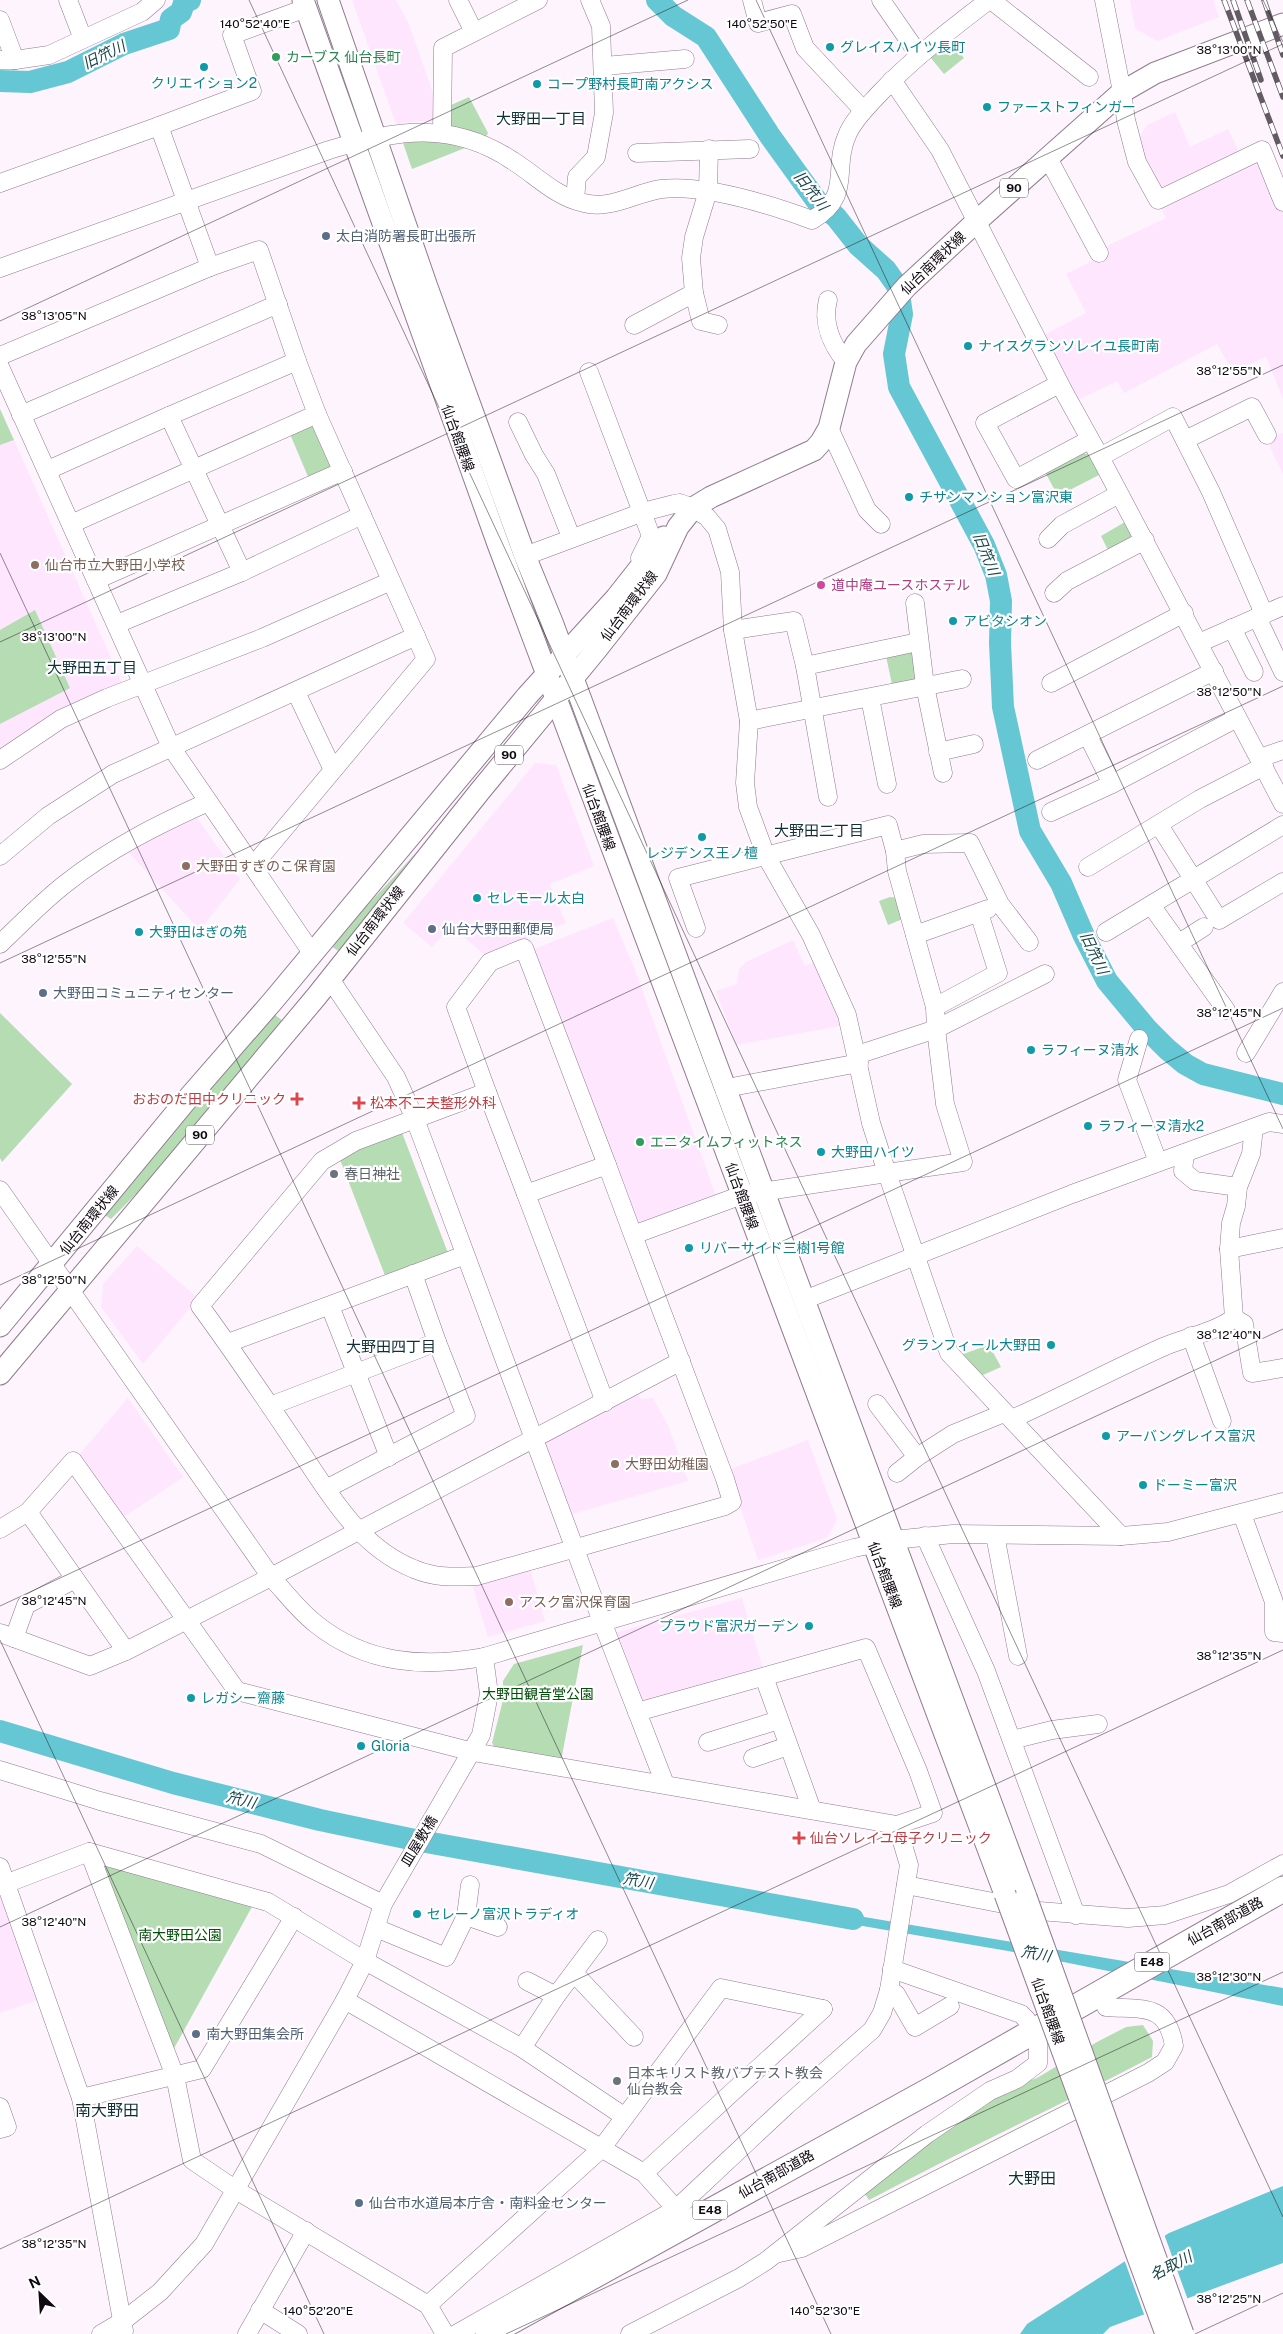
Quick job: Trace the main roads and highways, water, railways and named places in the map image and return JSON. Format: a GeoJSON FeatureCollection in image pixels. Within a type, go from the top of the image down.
{"type":"FeatureCollection","features":[{"type":"Feature","properties":{"kind":"highway","name":"仙台南部道路"},"geometry":{"type":"LineString","coordinates":[[488,2334],[934,2088],[1099,2001],[1212,1929],[1283,1889]]}},
{"type":"Feature","properties":{"kind":"highway","name":"仙台南部道路"},"geometry":{"type":"LineString","coordinates":[[522,2334],[934,2088]]}},
{"type":"Feature","properties":{"kind":"main road","name":"仙台館腰線"},"geometry":{"type":"LineString","coordinates":[[328,0],[365,140],[450,417],[547,675],[752,1193],[1183,2334]]}},
{"type":"Feature","properties":{"kind":"main road","name":"仙台館腰線"},"geometry":{"type":"LineString","coordinates":[[305,4],[365,140],[564,656],[725,1091],[752,1193],[804,1300],[883,1542]]}},
{"type":"Feature","properties":{"kind":"main road","name":"仙台南環状線"},"geometry":{"type":"LineString","coordinates":[[0,1326],[184,1103],[547,675],[616,598],[665,536],[678,526],[693,508],[710,497],[814,450],[821,442],[829,428],[846,362],[856,344],[872,324],[907,286],[976,221],[1122,92],[1155,73],[1283,24]]}},
{"type":"Feature","properties":{"kind":"main road","name":"仙台南環状線"},"geometry":{"type":"LineString","coordinates":[[1219,47],[1283,35]]}},
{"type":"Feature","properties":{"kind":"main road","name":"仙台南環状線"},"geometry":{"type":"LineString","coordinates":[[0,1374],[330,978],[656,574],[678,526]]}},
{"type":"Feature","properties":{"kind":"main road","name":"仙台館腰線"},"geometry":{"type":"LineString","coordinates":[[1016,1896],[1166,2334]]}},
{"type":"Feature","properties":{"kind":"water"},"geometry":{"type":"Polygon","coordinates":[[[823,1910],[1283,1988],[1283,2006],[1008,1951],[822,1919],[823,1910]]]}},
{"type":"Feature","properties":{"kind":"water","name":"名取川"},"geometry":{"type":"Polygon","coordinates":[[[1283,2186],[1283,2263],[1110,2327],[1103,2334],[1020,2334],[1027,2324],[1169,2233],[1283,2186]]]}},
{"type":"Feature","properties":{"kind":"waterway","name":"旧笊川"},"geometry":{"type":"LineString","coordinates":[[0,81],[30,82],[68,72],[124,44],[169,29],[171,19],[181,12],[184,3],[190,0]]}},
{"type":"Feature","properties":{"kind":"waterway","name":"旧笊川"},"geometry":{"type":"LineString","coordinates":[[657,0],[673,16],[706,37],[770,136],[819,204],[836,217],[858,245],[886,270],[898,287],[902,314],[894,354],[899,387],[984,545],[996,575],[1001,601],[1000,643],[1003,707],[1030,831],[1061,883],[1084,936],[1107,981],[1147,1029],[1185,1064],[1203,1074],[1283,1094]]}},
{"type":"Feature","properties":{"kind":"waterway","name":"笊川"},"geometry":{"type":"LineString","coordinates":[[0,1731],[173,1783],[320,1820],[415,1840],[853,1919]]}},
{"type":"Feature","properties":{"kind":"railway"},"geometry":{"type":"LineString","coordinates":[[1224,0],[1283,156]]}},
{"type":"Feature","properties":{"kind":"railway"},"geometry":{"type":"LineString","coordinates":[[1233,0],[1261,80]]}},
{"type":"Feature","properties":{"kind":"railway"},"geometry":{"type":"LineString","coordinates":[[1247,0],[1283,97]]}},
{"type":"Feature","properties":{"kind":"railway"},"geometry":{"type":"LineString","coordinates":[[1264,0],[1283,55]]}},
{"type":"Feature","properties":{"kind":"place","name":"グレイスハイツ長町"},"geometry":{"type":"Point","coordinates":[830,47]}},
{"type":"Feature","properties":{"kind":"place","name":"カーブス 仙台長町"},"geometry":{"type":"Point","coordinates":[276,57]}},
{"type":"Feature","properties":{"kind":"place","name":"クリエイション2"},"geometry":{"type":"Point","coordinates":[204,67]}},
{"type":"Feature","properties":{"kind":"place","name":"コープ野村長町南アクシス"},"geometry":{"type":"Point","coordinates":[537,84]}},
{"type":"Feature","properties":{"kind":"place","name":"ファーストフィンガー"},"geometry":{"type":"Point","coordinates":[987,107]}},
{"type":"Feature","properties":{"kind":"place","name":"太白消防署長町出張所"},"geometry":{"type":"Point","coordinates":[326,236]}},
{"type":"Feature","properties":{"kind":"place","name":"ナイスグランソレイユ長町南"},"geometry":{"type":"Point","coordinates":[968,346]}},
{"type":"Feature","properties":{"kind":"place","name":"チサンマンション富沢東"},"geometry":{"type":"Point","coordinates":[909,497]}},
{"type":"Feature","properties":{"kind":"place","name":"仙台市立大野田小学校"},"geometry":{"type":"Point","coordinates":[35,565]}},
{"type":"Feature","properties":{"kind":"place","name":"道中庵ユースホステル"},"geometry":{"type":"Point","coordinates":[821,585]}},
{"type":"Feature","properties":{"kind":"place","name":"アビタシオン"},"geometry":{"type":"Point","coordinates":[953,621]}},
{"type":"Feature","properties":{"kind":"place","name":"レジデンス王ノ檀"},"geometry":{"type":"Point","coordinates":[702,837]}},
{"type":"Feature","properties":{"kind":"place","name":"大野田すぎのこ保育園"},"geometry":{"type":"Point","coordinates":[186,866]}},
{"type":"Feature","properties":{"kind":"place","name":"セレモール太白"},"geometry":{"type":"Point","coordinates":[477,898]}},
{"type":"Feature","properties":{"kind":"place","name":"仙台大野田郵便局"},"geometry":{"type":"Point","coordinates":[432,929]}},
{"type":"Feature","properties":{"kind":"place","name":"大野田はぎの苑"},"geometry":{"type":"Point","coordinates":[139,932]}},
{"type":"Feature","properties":{"kind":"place","name":"大野田コミュニティセンター"},"geometry":{"type":"Point","coordinates":[43,993]}},
{"type":"Feature","properties":{"kind":"place","name":"ラフィーヌ清水"},"geometry":{"type":"Point","coordinates":[1031,1050]}},
{"type":"Feature","properties":{"kind":"place","name":"おおのだ田中クリニック"},"geometry":{"type":"Point","coordinates":[297,1099]}},
{"type":"Feature","properties":{"kind":"place","name":"松本不二夫整形外科"},"geometry":{"type":"Point","coordinates":[359,1103]}},
{"type":"Feature","properties":{"kind":"place","name":"ラフィーヌ清水2"},"geometry":{"type":"Point","coordinates":[1088,1126]}},
{"type":"Feature","properties":{"kind":"place","name":"エニタイムフィットネス"},"geometry":{"type":"Point","coordinates":[640,1142]}},
{"type":"Feature","properties":{"kind":"place","name":"大野田ハイツ"},"geometry":{"type":"Point","coordinates":[821,1152]}},
{"type":"Feature","properties":{"kind":"place","name":"春日神社"},"geometry":{"type":"Point","coordinates":[334,1174]}},
{"type":"Feature","properties":{"kind":"place","name":"リバーサイド三樹1号館"},"geometry":{"type":"Point","coordinates":[689,1248]}},
{"type":"Feature","properties":{"kind":"place","name":"グランフィール大野田"},"geometry":{"type":"Point","coordinates":[1051,1345]}},
{"type":"Feature","properties":{"kind":"place","name":"アーバングレイス富沢"},"geometry":{"type":"Point","coordinates":[1106,1436]}},
{"type":"Feature","properties":{"kind":"place","name":"大野田幼稚園"},"geometry":{"type":"Point","coordinates":[615,1464]}},
{"type":"Feature","properties":{"kind":"place","name":"ドーミー富沢"},"geometry":{"type":"Point","coordinates":[1143,1485]}},
{"type":"Feature","properties":{"kind":"place","name":"アスク富沢保育園"},"geometry":{"type":"Point","coordinates":[509,1602]}},
{"type":"Feature","properties":{"kind":"place","name":"プラウド富沢ガーデン"},"geometry":{"type":"Point","coordinates":[809,1626]}},
{"type":"Feature","properties":{"kind":"place","name":"レガシー齋藤"},"geometry":{"type":"Point","coordinates":[191,1698]}},
{"type":"Feature","properties":{"kind":"place","name":"Gloria"},"geometry":{"type":"Point","coordinates":[361,1746]}},
{"type":"Feature","properties":{"kind":"place","name":"仙台ソレイユ母子クリニック"},"geometry":{"type":"Point","coordinates":[799,1838]}},
{"type":"Feature","properties":{"kind":"place","name":"セレーノ富沢トラディオ"},"geometry":{"type":"Point","coordinates":[417,1914]}},
{"type":"Feature","properties":{"kind":"place","name":"南大野田集会所"},"geometry":{"type":"Point","coordinates":[196,2034]}},
{"type":"Feature","properties":{"kind":"place","name":"日本キリスト教バプテスト教会 仙台教会"},"geometry":{"type":"Point","coordinates":[617,2081]}},
{"type":"Feature","properties":{"kind":"place","name":"仙台市水道局本庁舎・南料金センター"},"geometry":{"type":"Point","coordinates":[359,2203]}},
{"type":"Feature","properties":{"kind":"district","name":"大野田一丁目"},"geometry":{"type":"Point","coordinates":[541,119]}},
{"type":"Feature","properties":{"kind":"district","name":"大野田五丁目"},"geometry":{"type":"Point","coordinates":[92,668]}},
{"type":"Feature","properties":{"kind":"district","name":"大野田二丁目"},"geometry":{"type":"Point","coordinates":[819,831]}},
{"type":"Feature","properties":{"kind":"district","name":"大野田四丁目"},"geometry":{"type":"Point","coordinates":[391,1347]}},
{"type":"Feature","properties":{"kind":"district","name":"南大野田"},"geometry":{"type":"Point","coordinates":[107,2110]}},
{"type":"Feature","properties":{"kind":"district","name":"大野田"},"geometry":{"type":"Point","coordinates":[1032,2178]}},
{"type":"Feature","properties":{"kind":"park label","name":"大野田観音堂公園"},"geometry":{"type":"Point","coordinates":[538,1694]}},
{"type":"Feature","properties":{"kind":"park label","name":"南大野田公園"},"geometry":{"type":"Point","coordinates":[180,1935]}}]}
